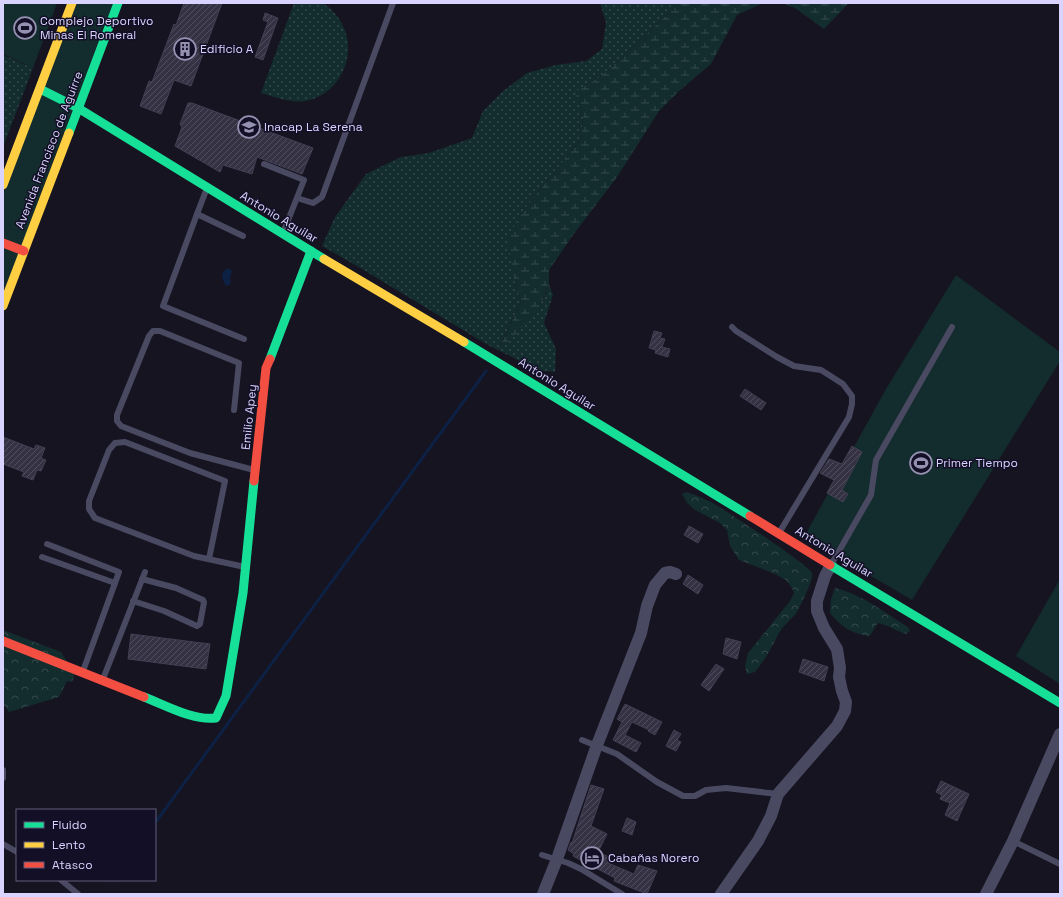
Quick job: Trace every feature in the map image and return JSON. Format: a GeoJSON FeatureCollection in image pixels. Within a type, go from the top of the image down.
{"type":"FeatureCollection","features":[{"type":"Feature","properties":{"kind":"street"},"geometry":{"type":"LineString","coordinates":[[3,185],[72,3]]}},
{"type":"Feature","properties":{"kind":"street","name":"Avenida Francisco de Aguirre"},"geometry":{"type":"LineString","coordinates":[[3,306],[118,3]]}},
{"type":"Feature","properties":{"kind":"street","name":"Antonio Aguilar"},"geometry":{"type":"LineString","coordinates":[[40,89],[78,108],[1060,703]]}},
{"type":"Feature","properties":{"kind":"street"},"geometry":{"type":"LineString","coordinates":[[3,243],[24,251]]}},
{"type":"Feature","properties":{"kind":"street","name":"Emilio Apey"},"geometry":{"type":"LineString","coordinates":[[102,680],[193,716],[208,719],[216,718],[222,707],[226,696],[243,593],[266,368],[312,251]]}},
{"type":"Feature","properties":{"kind":"street"},"geometry":{"type":"LineString","coordinates":[[721,894],[758,841],[771,816],[778,794],[837,726],[845,711],[846,702],[842,691],[837,649],[824,628],[817,611],[816,601],[825,576],[831,565]]}},
{"type":"Feature","properties":{"kind":"street"},"geometry":{"type":"LineString","coordinates":[[544,894],[597,745],[641,633],[647,606],[655,585],[665,573],[670,572],[676,574]]}},
{"type":"Feature","properties":{"kind":"street"},"geometry":{"type":"LineString","coordinates":[[3,641],[102,680]]}},
{"type":"Feature","properties":{"kind":"street"},"geometry":{"type":"LineString","coordinates":[[986,894],[1013,841],[1060,734]]}},
{"type":"Feature","properties":{"kind":"lane"},"geometry":{"type":"LineString","coordinates":[[297,198],[313,203],[322,197],[393,3]]}},
{"type":"Feature","properties":{"kind":"lane"},"geometry":{"type":"LineString","coordinates":[[264,164],[304,180],[283,233]]}},
{"type":"Feature","properties":{"kind":"lane"},"geometry":{"type":"LineString","coordinates":[[208,187],[163,306],[244,339]]}},
{"type":"Feature","properties":{"kind":"lane"},"geometry":{"type":"LineString","coordinates":[[197,214],[243,236]]}},
{"type":"Feature","properties":{"kind":"lane"},"geometry":{"type":"LineString","coordinates":[[732,327],[736,331],[794,366],[821,370],[843,384],[852,396],[849,417],[779,533]]}},
{"type":"Feature","properties":{"kind":"lane"},"geometry":{"type":"LineString","coordinates":[[831,565],[871,495],[876,460],[952,328]]}},
{"type":"Feature","properties":{"kind":"lane"},"geometry":{"type":"LineString","coordinates":[[234,410],[239,363],[160,331],[153,331],[117,415],[116,421],[121,426],[190,453],[256,471]]}},
{"type":"Feature","properties":{"kind":"lane"},"geometry":{"type":"LineString","coordinates":[[209,559],[225,481],[124,442],[115,443],[109,450],[89,501],[89,510],[95,518],[194,556],[245,567]]}},
{"type":"Feature","properties":{"kind":"lane"},"geometry":{"type":"LineString","coordinates":[[47,544],[118,571],[115,583],[82,672]]}},
{"type":"Feature","properties":{"kind":"lane"},"geometry":{"type":"LineString","coordinates":[[42,557],[115,583]]}},
{"type":"Feature","properties":{"kind":"lane"},"geometry":{"type":"LineString","coordinates":[[102,680],[133,601],[144,576],[176,588],[203,600],[204,602],[200,624],[196,626],[164,611],[133,601]]}},
{"type":"Feature","properties":{"kind":"lane"},"geometry":{"type":"LineString","coordinates":[[582,740],[617,754],[657,782],[683,796],[695,796],[706,790],[726,788],[778,794]]}},
{"type":"Feature","properties":{"kind":"lane"},"geometry":{"type":"LineString","coordinates":[[3,770],[3,778]]}},
{"type":"Feature","properties":{"kind":"lane"},"geometry":{"type":"LineString","coordinates":[[1013,841],[1060,864]]}},
{"type":"Feature","properties":{"kind":"lane"},"geometry":{"type":"LineString","coordinates":[[3,844],[16,851]]}},
{"type":"Feature","properties":{"kind":"lane"},"geometry":{"type":"LineString","coordinates":[[542,854],[568,863],[587,872],[622,894]]}},
{"type":"Feature","properties":{"kind":"lane"},"geometry":{"type":"LineString","coordinates":[[62,881],[78,894]]}},
{"type":"Feature","properties":{"kind":"green space"},"geometry":{"type":"Polygon","coordinates":[[[310,2],[324,4],[336,14],[341,22],[346,34],[348,46],[347,59],[337,81],[329,90],[318,97],[306,101],[288,100],[261,93],[294,3],[310,2]]]}},
{"type":"Feature","properties":{"kind":"green space","name":"Complejo Deportivo Minas El Romeral"},"geometry":{"type":"Polygon","coordinates":[[[3,3],[57,3],[33,68],[3,54],[3,3]]]}},
{"type":"Feature","properties":{"kind":"green space"},"geometry":{"type":"Polygon","coordinates":[[[75,3],[113,3],[3,294],[3,194],[75,3]]]}},
{"type":"Feature","properties":{"kind":"green space"},"geometry":{"type":"Polygon","coordinates":[[[600,3],[680,3],[600,77],[576,92],[583,116],[581,139],[518,217],[514,279],[521,302],[500,345],[508,343],[544,298],[549,284],[553,295],[544,323],[556,349],[555,372],[532,370],[520,361],[486,344],[322,246],[335,217],[366,174],[401,157],[429,153],[472,138],[483,111],[503,91],[527,73],[556,65],[586,61],[602,49],[606,23],[600,3]]]}},
{"type":"Feature","properties":{"kind":"green space"},"geometry":{"type":"Polygon","coordinates":[[[680,3],[763,3],[737,15],[711,64],[679,91],[659,111],[617,177],[573,235],[549,270],[549,284],[544,297],[533,314],[508,343],[500,346],[521,302],[514,279],[508,240],[518,217],[581,139],[583,116],[575,92],[600,77],[680,3]]]}},
{"type":"Feature","properties":{"kind":"green space"},"geometry":{"type":"Polygon","coordinates":[[[782,3],[849,3],[824,29],[795,8],[782,3]]]}},
{"type":"Feature","properties":{"kind":"green space"},"geometry":{"type":"Polygon","coordinates":[[[3,55],[33,68],[3,147],[3,55]]]}},
{"type":"Feature","properties":{"kind":"green space","name":"Primer Tiempo"},"geometry":{"type":"Polygon","coordinates":[[[956,275],[1060,352],[1060,361],[912,600],[804,537],[886,389],[956,275]]]}},
{"type":"Feature","properties":{"kind":"green space"},"geometry":{"type":"Polygon","coordinates":[[[686,492],[705,499],[751,528],[798,560],[812,573],[809,588],[797,612],[781,630],[755,672],[747,674],[745,666],[748,653],[790,601],[794,593],[786,580],[773,573],[739,560],[730,546],[727,530],[720,523],[695,510],[687,503],[682,494],[686,492]]]}},
{"type":"Feature","properties":{"kind":"green space"},"geometry":{"type":"Polygon","coordinates":[[[1060,579],[1060,684],[1016,656],[1060,579]]]}},
{"type":"Feature","properties":{"kind":"green space"},"geometry":{"type":"Polygon","coordinates":[[[835,588],[855,595],[873,604],[908,627],[910,631],[906,634],[878,623],[869,636],[847,629],[830,613],[831,599],[835,588]]]}},
{"type":"Feature","properties":{"kind":"green space"},"geometry":{"type":"Polygon","coordinates":[[[3,630],[61,652],[75,674],[72,682],[67,681],[59,697],[9,712],[3,704],[3,630]]]}},
{"type":"Feature","properties":{"kind":"water"},"geometry":{"type":"Polygon","coordinates":[[[228,268],[232,271],[230,277],[231,282],[227,286],[222,276],[225,269],[228,268]]]}},
{"type":"Feature","properties":{"kind":"building","name":"Edificio A"},"geometry":{"type":"Polygon","coordinates":[[[184,3],[222,3],[191,86],[174,80],[161,114],[140,106],[149,81],[152,82],[174,24],[176,25],[184,3]]]}},
{"type":"Feature","properties":{"kind":"building"},"geometry":{"type":"Polygon","coordinates":[[[265,13],[278,18],[263,60],[255,57],[268,22],[263,20],[265,13]]]}},
{"type":"Feature","properties":{"kind":"building"},"geometry":{"type":"Polygon","coordinates":[[[188,103],[192,103],[313,148],[302,174],[257,157],[252,174],[223,165],[220,172],[175,146],[182,127],[180,124],[188,103]]]}},
{"type":"Feature","properties":{"kind":"building"},"geometry":{"type":"Polygon","coordinates":[[[654,331],[662,333],[660,338],[665,339],[662,347],[670,349],[668,357],[655,353],[656,350],[649,348],[654,331]]]}},
{"type":"Feature","properties":{"kind":"building"},"geometry":{"type":"Polygon","coordinates":[[[745,389],[766,403],[761,410],[740,396],[745,389]]]}},
{"type":"Feature","properties":{"kind":"building"},"geometry":{"type":"Polygon","coordinates":[[[3,437],[34,449],[36,445],[45,448],[41,458],[46,460],[41,471],[37,470],[33,480],[22,476],[24,472],[3,464],[3,437]]]}},
{"type":"Feature","properties":{"kind":"building"},"geometry":{"type":"Polygon","coordinates":[[[852,446],[862,452],[842,490],[848,494],[843,502],[827,493],[834,480],[820,473],[829,459],[842,464],[852,446]]]}},
{"type":"Feature","properties":{"kind":"building"},"geometry":{"type":"Polygon","coordinates":[[[689,526],[703,534],[698,543],[684,535],[689,526]]]}},
{"type":"Feature","properties":{"kind":"building"},"geometry":{"type":"Polygon","coordinates":[[[688,575],[703,585],[698,594],[683,584],[688,575]]]}},
{"type":"Feature","properties":{"kind":"building"},"geometry":{"type":"Polygon","coordinates":[[[131,634],[210,644],[206,669],[128,659],[131,634]]]}},
{"type":"Feature","properties":{"kind":"building"},"geometry":{"type":"Polygon","coordinates":[[[726,638],[741,642],[737,659],[723,654],[726,638]]]}},
{"type":"Feature","properties":{"kind":"building"},"geometry":{"type":"Polygon","coordinates":[[[803,659],[828,667],[824,681],[799,672],[803,659]]]}},
{"type":"Feature","properties":{"kind":"building"},"geometry":{"type":"Polygon","coordinates":[[[716,664],[724,669],[709,691],[701,685],[716,664]]]}},
{"type":"Feature","properties":{"kind":"building"},"geometry":{"type":"Polygon","coordinates":[[[625,704],[662,722],[655,735],[648,731],[649,730],[632,722],[625,735],[641,743],[636,752],[613,740],[622,722],[617,719],[625,704]]]}},
{"type":"Feature","properties":{"kind":"building"},"geometry":{"type":"Polygon","coordinates":[[[674,730],[681,734],[677,740],[681,742],[676,751],[666,746],[674,730]]]}},
{"type":"Feature","properties":{"kind":"building"},"geometry":{"type":"Polygon","coordinates":[[[941,781],[969,794],[957,821],[945,815],[950,803],[940,799],[942,795],[936,792],[941,781]]]}},
{"type":"Feature","properties":{"kind":"building"},"geometry":{"type":"Polygon","coordinates":[[[591,785],[604,789],[591,826],[607,834],[598,852],[611,858],[608,863],[634,874],[638,865],[657,871],[647,894],[614,881],[615,878],[573,856],[574,854],[568,850],[571,842],[572,843],[591,785]]]}},
{"type":"Feature","properties":{"kind":"building"},"geometry":{"type":"Polygon","coordinates":[[[627,818],[636,822],[632,835],[622,831],[627,818]]]}},
{"type":"Feature","properties":{"kind":"waterway"},"geometry":{"type":"LineString","coordinates":[[156,822],[486,371]]}},
{"type":"Feature","properties":{"kind":"traffic: fast"},"geometry":{"type":"LineString","coordinates":[[69,133],[118,3]]}},
{"type":"Feature","properties":{"kind":"traffic: fast"},"geometry":{"type":"LineString","coordinates":[[40,89],[78,108],[324,259]]}},
{"type":"Feature","properties":{"kind":"traffic: fast"},"geometry":{"type":"LineString","coordinates":[[270,359],[311,251]]}},
{"type":"Feature","properties":{"kind":"traffic: fast"},"geometry":{"type":"LineString","coordinates":[[464,342],[750,516]]}},
{"type":"Feature","properties":{"kind":"traffic: fast"},"geometry":{"type":"LineString","coordinates":[[144,697],[189,715],[216,718],[226,696],[243,593],[254,481]]}},
{"type":"Feature","properties":{"kind":"traffic: fast"},"geometry":{"type":"LineString","coordinates":[[830,565],[1060,703]]}},
{"type":"Feature","properties":{"kind":"traffic: slow"},"geometry":{"type":"LineString","coordinates":[[3,185],[72,3]]}},
{"type":"Feature","properties":{"kind":"traffic: slow"},"geometry":{"type":"LineString","coordinates":[[3,306],[69,133]]}},
{"type":"Feature","properties":{"kind":"traffic: slow"},"geometry":{"type":"LineString","coordinates":[[324,259],[464,342]]}},
{"type":"Feature","properties":{"kind":"traffic: jam"},"geometry":{"type":"LineString","coordinates":[[3,243],[24,251]]}},
{"type":"Feature","properties":{"kind":"traffic: jam"},"geometry":{"type":"LineString","coordinates":[[254,481],[266,368],[270,359]]}},
{"type":"Feature","properties":{"kind":"traffic: jam"},"geometry":{"type":"LineString","coordinates":[[750,516],[830,565]]}},
{"type":"Feature","properties":{"kind":"traffic: jam"},"geometry":{"type":"LineString","coordinates":[[3,641],[144,697]]}},
{"type":"Feature","properties":{"kind":"place","name":"Complejo Deportivo Minas El Romeral"},"geometry":{"type":"Point","coordinates":[25,28]}},
{"type":"Feature","properties":{"kind":"place","name":"Edificio A"},"geometry":{"type":"Point","coordinates":[185,49]}},
{"type":"Feature","properties":{"kind":"place","name":"Inacap La Serena"},"geometry":{"type":"Point","coordinates":[249,127]}},
{"type":"Feature","properties":{"kind":"place","name":"Primer Tiempo"},"geometry":{"type":"Point","coordinates":[921,463]}},
{"type":"Feature","properties":{"kind":"place","name":"Cabañas Norero"},"geometry":{"type":"Point","coordinates":[592,858]}}]}
